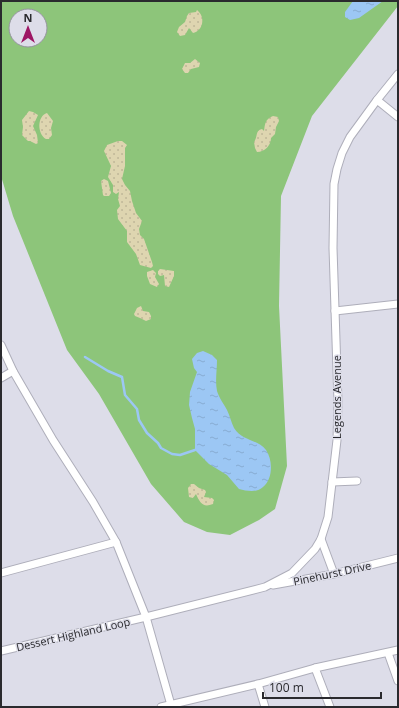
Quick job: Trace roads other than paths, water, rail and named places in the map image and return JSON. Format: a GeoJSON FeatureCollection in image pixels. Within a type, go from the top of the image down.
{"type":"FeatureCollection","features":[{"type":"Feature","properties":{"kind":"street","name":"Legends Avenue"},"geometry":{"type":"LineString","coordinates":[[146,617],[265,587],[292,573],[304,562],[321,539],[328,517],[337,440],[338,402],[334,311],[332,199],[337,169],[342,153],[350,137],[398,74]]}},
{"type":"Feature","properties":{"kind":"street"},"geometry":{"type":"LineString","coordinates":[[377,100],[398,117]]}},
{"type":"Feature","properties":{"kind":"street"},"geometry":{"type":"LineString","coordinates":[[334,311],[398,304]]}},
{"type":"Feature","properties":{"kind":"street"},"geometry":{"type":"LineString","coordinates":[[1,345],[13,371],[53,440],[93,502],[116,542],[146,617],[170,706]]}},
{"type":"Feature","properties":{"kind":"street"},"geometry":{"type":"LineString","coordinates":[[1,378],[13,371]]}},
{"type":"Feature","properties":{"kind":"street"},"geometry":{"type":"LineString","coordinates":[[332,482],[357,481]]}},
{"type":"Feature","properties":{"kind":"street"},"geometry":{"type":"LineString","coordinates":[[321,539],[334,574]]}},
{"type":"Feature","properties":{"kind":"street"},"geometry":{"type":"LineString","coordinates":[[1,573],[116,542]]}},
{"type":"Feature","properties":{"kind":"street","name":"Pinehurst Drive"},"geometry":{"type":"LineString","coordinates":[[265,587],[334,574],[398,558]]}},
{"type":"Feature","properties":{"kind":"street","name":"Dessert Highland Loop"},"geometry":{"type":"LineString","coordinates":[[1,651],[146,617]]}},
{"type":"Feature","properties":{"kind":"street"},"geometry":{"type":"LineString","coordinates":[[161,707],[258,684],[315,668],[398,650]]}},
{"type":"Feature","properties":{"kind":"street"},"geometry":{"type":"LineString","coordinates":[[388,653],[398,681]]}},
{"type":"Feature","properties":{"kind":"street"},"geometry":{"type":"LineString","coordinates":[[315,668],[330,707]]}},
{"type":"Feature","properties":{"kind":"street"},"geometry":{"type":"LineString","coordinates":[[258,684],[265,707]]}},
{"type":"Feature","properties":{"kind":"water"},"geometry":{"type":"Polygon","coordinates":[[[353,1],[383,1],[359,18],[350,20],[345,17],[345,12],[353,1]]]}},
{"type":"Feature","properties":{"kind":"water"},"geometry":{"type":"Polygon","coordinates":[[[203,351],[212,355],[217,360],[217,391],[228,412],[234,428],[245,438],[262,446],[268,454],[271,464],[269,479],[261,489],[249,491],[239,489],[227,475],[209,464],[195,450],[195,429],[189,405],[190,392],[197,372],[194,368],[192,359],[197,353],[203,351]]]}},
{"type":"Feature","properties":{"kind":"waterway"},"geometry":{"type":"LineString","coordinates":[[85,357],[108,371],[122,377],[125,395],[137,409],[139,420],[147,433],[158,443],[161,448],[172,454],[180,455],[195,450]]}}]}
